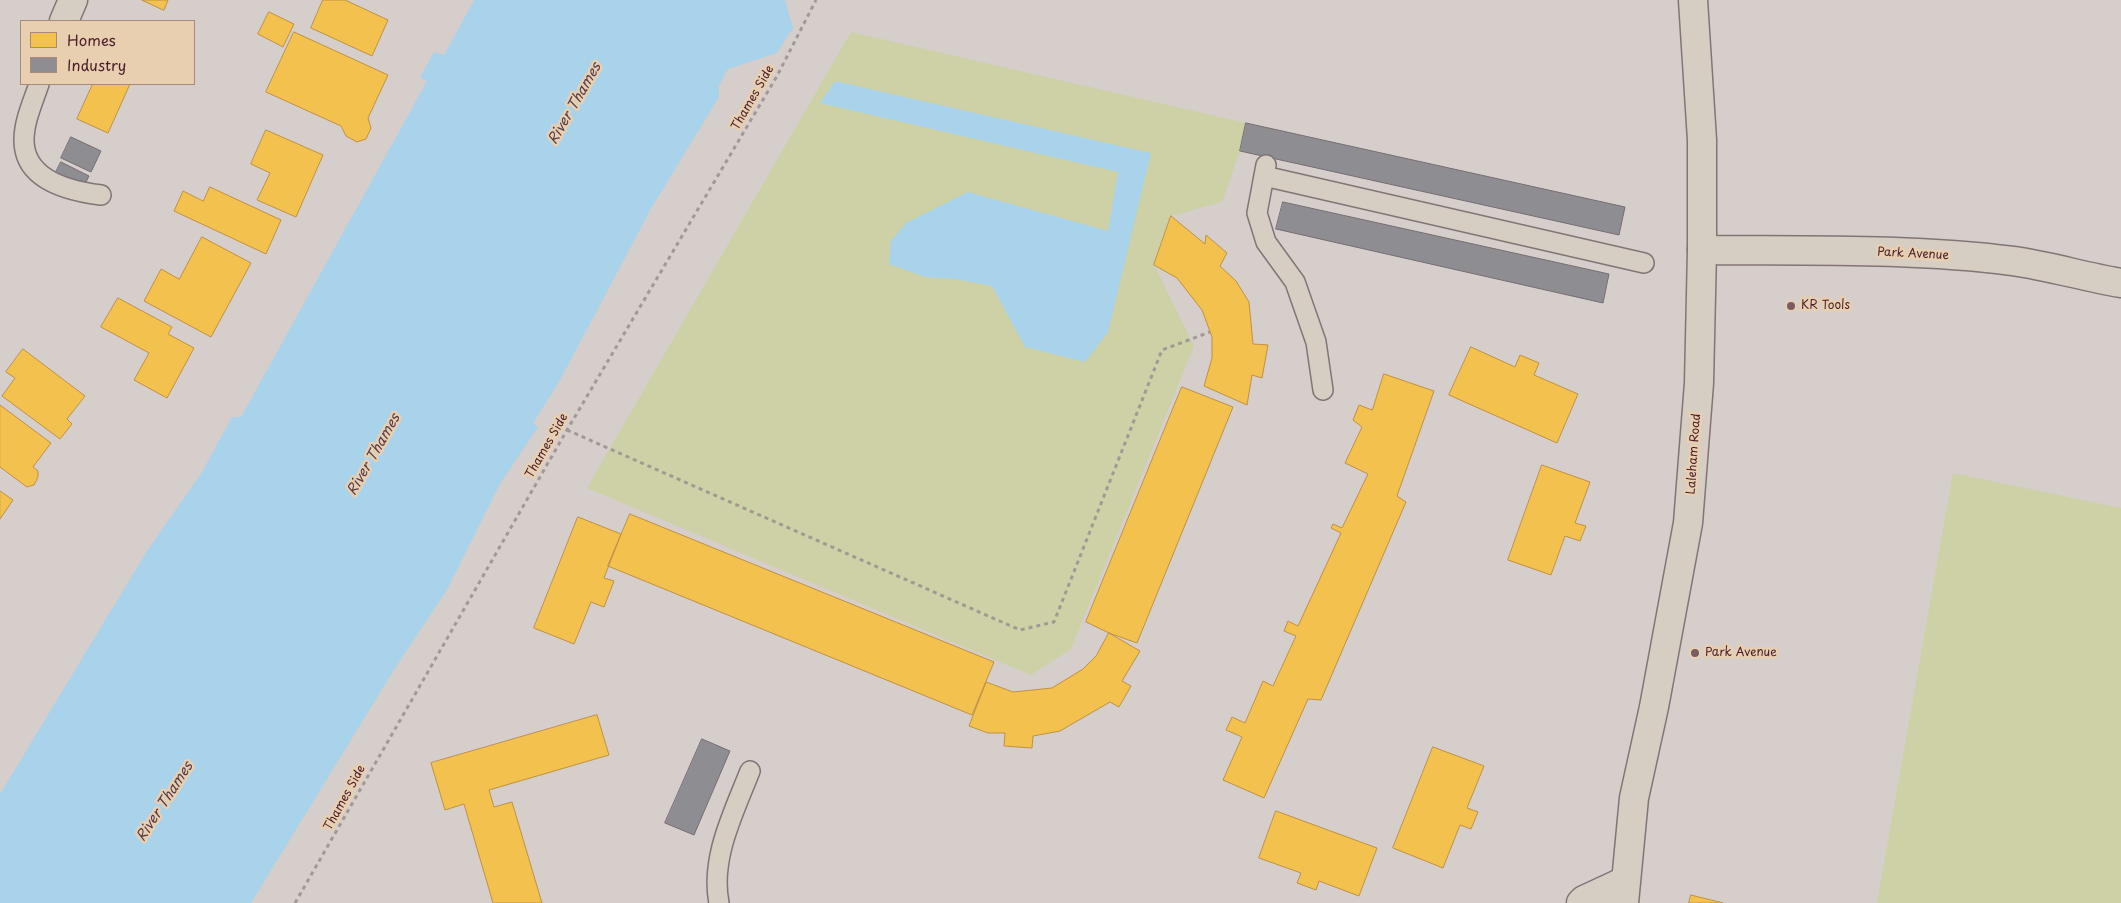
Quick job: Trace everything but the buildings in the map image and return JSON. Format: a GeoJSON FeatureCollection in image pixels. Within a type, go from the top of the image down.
{"type":"FeatureCollection","features":[{"type":"Feature","properties":{"kind":"main road"},"geometry":{"type":"LineString","coordinates":[[64,20],[73,0]]}},
{"type":"Feature","properties":{"kind":"main road","name":"Laleham Road"},"geometry":{"type":"LineString","coordinates":[[1624,892],[1634,798],[1654,707],[1688,523],[1699,383],[1702,140],[1693,0]]}},
{"type":"Feature","properties":{"kind":"main road","name":"Park Avenue"},"geometry":{"type":"LineString","coordinates":[[1702,250],[1889,253],[1973,257],[2015,262],[2121,283]]}},
{"type":"Feature","properties":{"kind":"main road"},"geometry":{"type":"LineString","coordinates":[[1581,903],[1584,900],[1624,892]]}},
{"type":"Feature","properties":{"kind":"lane"},"geometry":{"type":"LineString","coordinates":[[39,85],[29,112],[24,140],[26,156],[32,168],[46,179],[62,186],[82,193],[101,195]]}},
{"type":"Feature","properties":{"kind":"lane"},"geometry":{"type":"LineString","coordinates":[[1322,390],[1316,342],[1295,282],[1266,242],[1257,213],[1265,171],[1644,263]]}},
{"type":"Feature","properties":{"kind":"lane"},"geometry":{"type":"LineString","coordinates":[[719,903],[718,864],[729,824],[750,771]]}},
{"type":"Feature","properties":{"kind":"path","name":"Thames Side"},"geometry":{"type":"LineString","coordinates":[[296,903],[566,430],[777,76],[816,0]]}},
{"type":"Feature","properties":{"kind":"path"},"geometry":{"type":"LineString","coordinates":[[566,430],[1020,630],[1054,622],[1162,350],[1210,332]]}},
{"type":"Feature","properties":{"kind":"green space"},"geometry":{"type":"Polygon","coordinates":[[[851,32],[1246,123],[1240,151],[1222,202],[1171,216],[1154,265],[1194,346],[1071,649],[1031,675],[587,488],[851,32]]]}},
{"type":"Feature","properties":{"kind":"green space"},"geometry":{"type":"Polygon","coordinates":[[[1953,473],[2121,508],[2121,903],[1877,903],[1953,473]]]}},
{"type":"Feature","properties":{"kind":"water","name":"River Thames"},"geometry":{"type":"Polygon","coordinates":[[[474,0],[785,0],[793,28],[777,53],[728,69],[719,86],[719,97],[652,207],[559,382],[533,423],[538,427],[500,484],[447,590],[392,673],[251,903],[0,903],[0,794],[147,551],[202,472],[232,417],[241,417],[427,81],[420,78],[434,52],[444,55],[474,0]]]}},
{"type":"Feature","properties":{"kind":"water"},"geometry":{"type":"Polygon","coordinates":[[[835,81],[1151,153],[1108,332],[1085,362],[1025,347],[992,286],[955,279],[925,277],[889,264],[891,241],[906,223],[968,192],[1108,231],[1118,172],[820,103],[835,81]]]}},
{"type":"Feature","properties":{"kind":"place","name":"KR Tools"},"geometry":{"type":"Point","coordinates":[1791,306]}},
{"type":"Feature","properties":{"kind":"place","name":"Park Avenue"},"geometry":{"type":"Point","coordinates":[1695,653]}}]}
